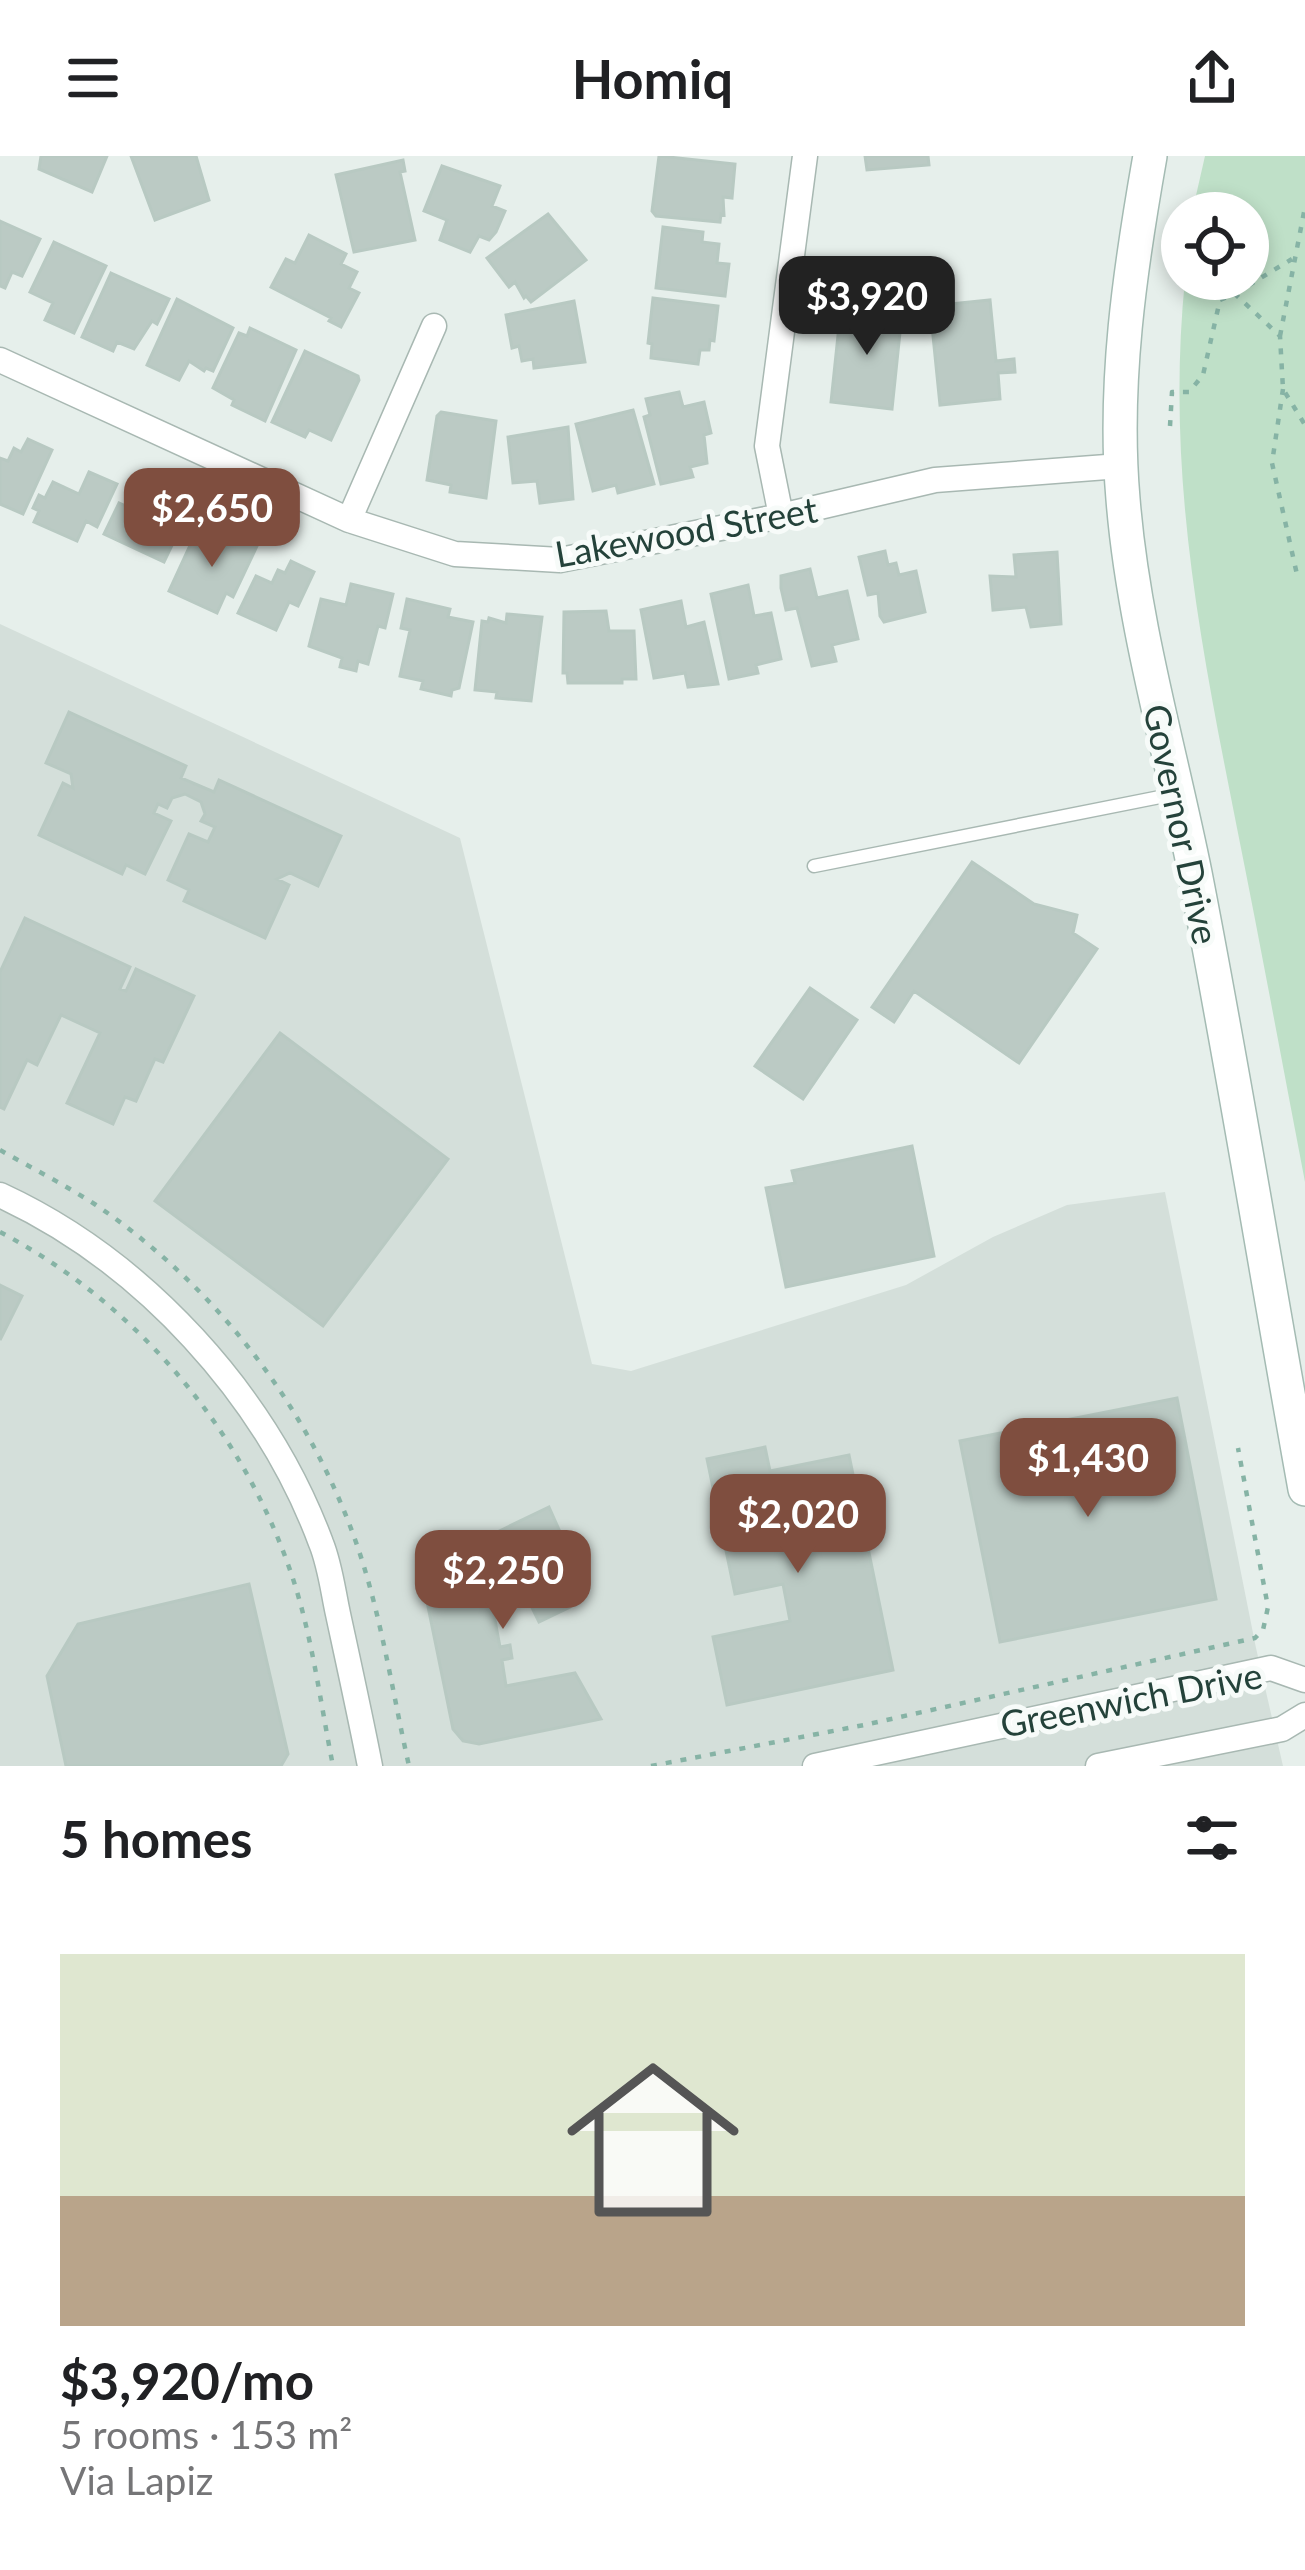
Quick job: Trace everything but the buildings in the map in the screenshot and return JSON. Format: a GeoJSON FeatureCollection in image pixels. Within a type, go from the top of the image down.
{"type":"FeatureCollection","features":[{"type":"Feature","properties":{"kind":"main road","name":"Governor Drive"},"geometry":{"type":"LineString","coordinates":[[1150,156],[1124,327],[1120,466],[1130,562],[1194,869],[1305,1489]]}},
{"type":"Feature","properties":{"kind":"street"},"geometry":{"type":"LineString","coordinates":[[781,516],[767,446],[805,156]]}},
{"type":"Feature","properties":{"kind":"street"},"geometry":{"type":"LineString","coordinates":[[349,520],[434,326]]}},
{"type":"Feature","properties":{"kind":"street","name":"Lakewood Street"},"geometry":{"type":"LineString","coordinates":[[0,360],[349,520],[455,554],[560,560],[935,480],[1120,466]]}},
{"type":"Feature","properties":{"kind":"street"},"geometry":{"type":"LineString","coordinates":[[0,1195],[65,1229],[143,1288],[209,1357],[258,1420],[323,1547],[370,1766]]}},
{"type":"Feature","properties":{"kind":"street","name":"Greenwich Drive"},"geometry":{"type":"LineString","coordinates":[[815,1766],[1271,1668],[1305,1680]]}},
{"type":"Feature","properties":{"kind":"street","name":"Greenwich Drive"},"geometry":{"type":"LineString","coordinates":[[1098,1766],[1282,1729],[1305,1715]]}},
{"type":"Feature","properties":{"kind":"lane"},"geometry":{"type":"LineString","coordinates":[[814,866],[1176,794]]}},
{"type":"Feature","properties":{"kind":"path"},"geometry":{"type":"LineString","coordinates":[[1298,579],[1272,463],[1283,389],[1280,336],[1305,207]]}},
{"type":"Feature","properties":{"kind":"path"},"geometry":{"type":"LineString","coordinates":[[1269,273],[1292,259]]}},
{"type":"Feature","properties":{"kind":"path"},"geometry":{"type":"LineString","coordinates":[[1170,426],[1172,392],[1190,392],[1203,375],[1220,300]]}},
{"type":"Feature","properties":{"kind":"path"},"geometry":{"type":"LineString","coordinates":[[1241,300],[1280,336]]}},
{"type":"Feature","properties":{"kind":"path"},"geometry":{"type":"LineString","coordinates":[[1283,389],[1305,424]]}},
{"type":"Feature","properties":{"kind":"path"},"geometry":{"type":"LineString","coordinates":[[0,1232],[93,1290],[127,1321],[190,1389],[230,1446],[269,1515],[291,1573],[332,1766]]}},
{"type":"Feature","properties":{"kind":"path"},"geometry":{"type":"LineString","coordinates":[[651,1766],[864,1725],[1255,1638],[1263,1630],[1268,1607],[1238,1448]]}},
{"type":"Feature","properties":{"kind":"shaded area"},"geometry":{"type":"Polygon","coordinates":[[[0,624],[460,838],[592,1364],[631,1371],[906,1285],[993,1237],[1067,1205],[1165,1192],[1283,1766],[0,1766],[0,624]]]}},
{"type":"Feature","properties":{"kind":"green space"},"geometry":{"type":"Polygon","coordinates":[[[1205,156],[1305,156],[1305,1182],[1199,619],[1180,418],[1184,300],[1269,300],[1269,192],[1197,192],[1205,156]]]}}]}
